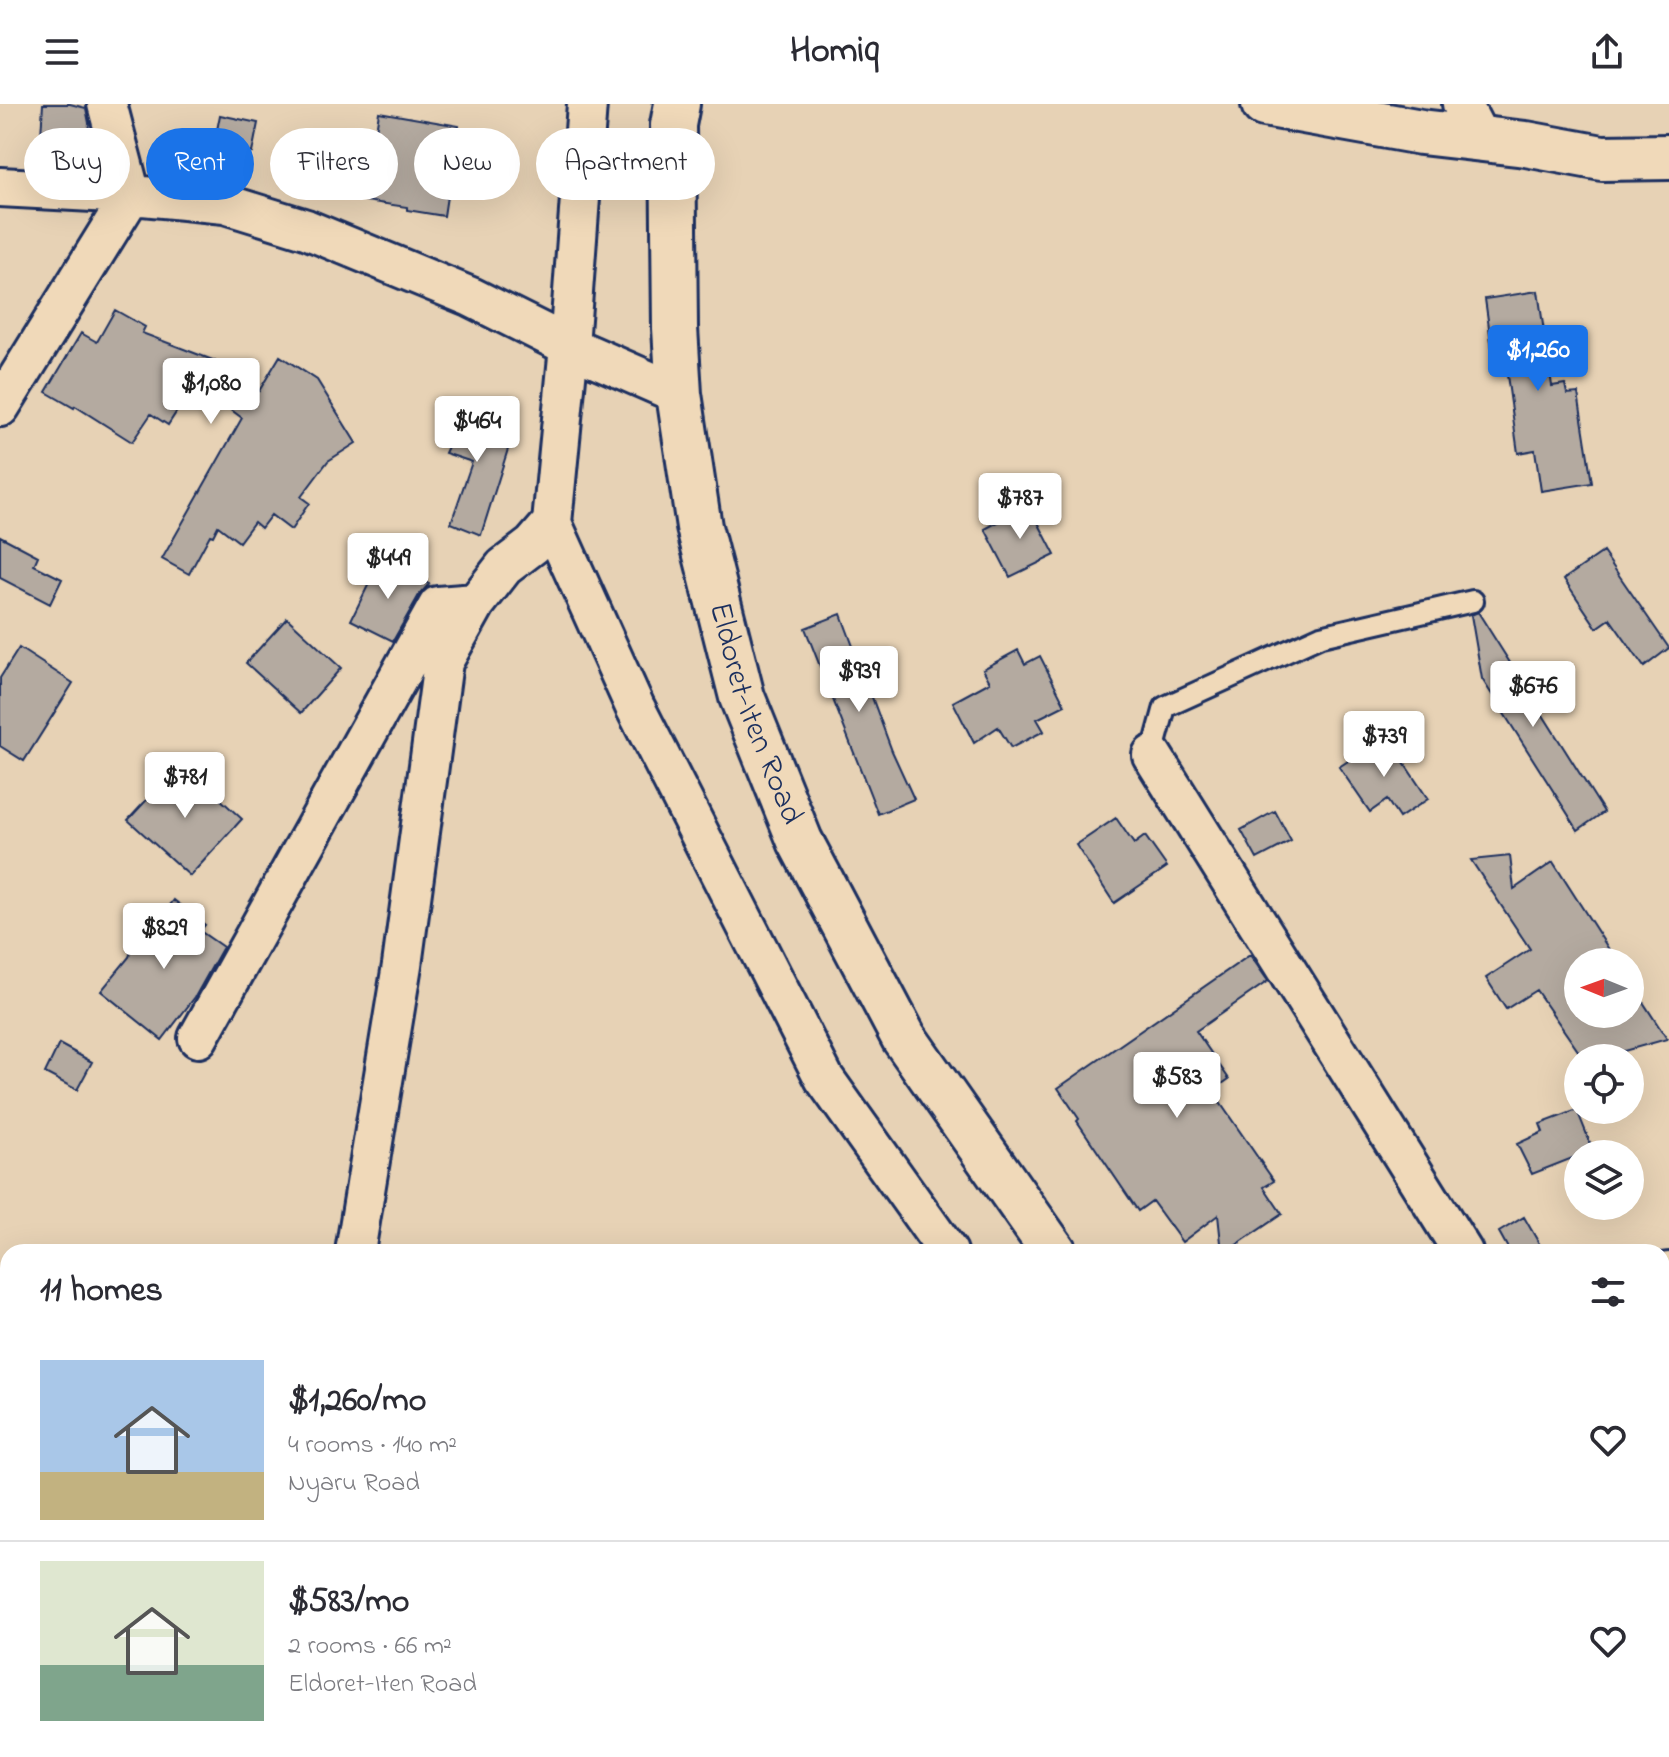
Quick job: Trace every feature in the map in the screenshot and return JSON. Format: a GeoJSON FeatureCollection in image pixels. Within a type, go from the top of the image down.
{"type":"FeatureCollection","features":[{"type":"Feature","properties":{"kind":"main road","name":"Eldoret-Iten Road"},"geometry":{"type":"LineString","coordinates":[[677,104],[673,125],[675,328],[679,394],[699,527],[742,697],[800,841],[904,1038],[1048,1244]]}},
{"type":"Feature","properties":{"kind":"main road"},"geometry":{"type":"LineString","coordinates":[[1264,104],[1421,132],[1471,121],[1526,144],[1602,158],[1669,157]]}},
{"type":"Feature","properties":{"kind":"street"},"geometry":{"type":"LineString","coordinates":[[0,407],[131,195],[107,104]]}},
{"type":"Feature","properties":{"kind":"street"},"geometry":{"type":"LineString","coordinates":[[587,104],[552,523],[635,707],[824,1078],[942,1244]]}},
{"type":"Feature","properties":{"kind":"street"},"geometry":{"type":"LineString","coordinates":[[0,187],[225,204],[306,229],[471,297],[569,346],[679,394]]}},
{"type":"Feature","properties":{"kind":"street"},"geometry":{"type":"LineString","coordinates":[[356,1244],[402,965],[443,662],[476,603],[504,567],[533,545],[552,523]]}},
{"type":"Feature","properties":{"kind":"street"},"geometry":{"type":"LineString","coordinates":[[198,1038],[438,606],[476,603]]}},
{"type":"Feature","properties":{"kind":"street"},"geometry":{"type":"LineString","coordinates":[[1152,755],[1458,1244]]}},
{"type":"Feature","properties":{"kind":"lane"},"geometry":{"type":"LineString","coordinates":[[1152,755],[1165,707],[1321,636],[1473,601]]}},
{"type":"Feature","properties":{"kind":"building"},"geometry":{"type":"Polygon","coordinates":[[[43,104],[70,104],[86,108],[88,128],[41,128],[43,104]]]}},
{"type":"Feature","properties":{"kind":"building"},"geometry":{"type":"Polygon","coordinates":[[[379,112],[459,126],[414,128],[414,200],[446,200],[444,216],[365,201],[398,200],[398,128],[376,128],[379,112]]]}},
{"type":"Feature","properties":{"kind":"building"},"geometry":{"type":"Polygon","coordinates":[[[220,115],[258,123],[254,143],[254,128],[217,128],[220,115]]]}},
{"type":"Feature","properties":{"kind":"building"},"geometry":{"type":"Polygon","coordinates":[[[1538,291],[1552,386],[1565,384],[1567,394],[1578,393],[1592,483],[1541,491],[1535,450],[1518,453],[1505,361],[1494,363],[1485,299],[1538,291]]]}},
{"type":"Feature","properties":{"kind":"building"},"geometry":{"type":"Polygon","coordinates":[[[115,310],[145,327],[142,333],[223,364],[259,391],[280,356],[317,380],[356,443],[328,461],[301,497],[309,503],[291,530],[271,515],[261,528],[254,522],[239,542],[218,526],[189,574],[162,559],[242,418],[195,383],[168,425],[151,414],[132,442],[75,406],[46,392],[81,333],[97,342],[115,310]]]}},
{"type":"Feature","properties":{"kind":"building"},"geometry":{"type":"Polygon","coordinates":[[[453,407],[514,430],[481,535],[451,523],[472,462],[445,453],[450,442],[441,438],[453,407]]]}},
{"type":"Feature","properties":{"kind":"building"},"geometry":{"type":"Polygon","coordinates":[[[1029,505],[1055,555],[1010,577],[985,529],[1029,505]]]}},
{"type":"Feature","properties":{"kind":"building"},"geometry":{"type":"Polygon","coordinates":[[[0,536],[38,556],[34,565],[62,579],[50,604],[0,578],[0,536]]]}},
{"type":"Feature","properties":{"kind":"building"},"geometry":{"type":"Polygon","coordinates":[[[1603,552],[1669,648],[1644,667],[1610,619],[1597,628],[1564,579],[1603,552]]]}},
{"type":"Feature","properties":{"kind":"building"},"geometry":{"type":"Polygon","coordinates":[[[380,561],[429,584],[419,595],[393,641],[351,620],[380,561]]]}},
{"type":"Feature","properties":{"kind":"building"},"geometry":{"type":"Polygon","coordinates":[[[1478,612],[1604,812],[1578,830],[1482,679],[1471,615],[1478,612]]]}},
{"type":"Feature","properties":{"kind":"building"},"geometry":{"type":"Polygon","coordinates":[[[841,614],[892,751],[914,799],[878,814],[805,628],[841,614]]]}},
{"type":"Feature","properties":{"kind":"building"},"geometry":{"type":"Polygon","coordinates":[[[287,618],[341,668],[301,713],[246,663],[287,618]]]}},
{"type":"Feature","properties":{"kind":"building"},"geometry":{"type":"Polygon","coordinates":[[[19,648],[73,683],[24,761],[0,746],[0,678],[19,648]]]}},
{"type":"Feature","properties":{"kind":"building"},"geometry":{"type":"Polygon","coordinates":[[[1018,650],[1025,664],[1040,656],[1065,705],[1037,719],[1044,731],[1011,748],[998,727],[974,743],[953,702],[990,682],[983,669],[1018,650]]]}},
{"type":"Feature","properties":{"kind":"building"},"geometry":{"type":"Polygon","coordinates":[[[1386,736],[1428,799],[1399,818],[1387,800],[1370,812],[1339,767],[1386,736]]]}},
{"type":"Feature","properties":{"kind":"building"},"geometry":{"type":"Polygon","coordinates":[[[181,763],[242,819],[190,876],[128,820],[181,763]]]}},
{"type":"Feature","properties":{"kind":"building"},"geometry":{"type":"Polygon","coordinates":[[[1275,811],[1291,841],[1257,859],[1241,830],[1275,811]]]}},
{"type":"Feature","properties":{"kind":"building"},"geometry":{"type":"Polygon","coordinates":[[[1116,818],[1134,844],[1145,836],[1167,867],[1114,903],[1076,845],[1116,818]]]}},
{"type":"Feature","properties":{"kind":"building"},"geometry":{"type":"Polygon","coordinates":[[[1510,856],[1514,889],[1553,862],[1608,948],[1564,948],[1564,1028],[1644,1028],[1644,1004],[1667,1039],[1644,1045],[1573,1044],[1536,990],[1506,1009],[1486,978],[1530,949],[1471,860],[1510,856]]]}},
{"type":"Feature","properties":{"kind":"building"},"geometry":{"type":"Polygon","coordinates":[[[174,900],[205,925],[200,931],[223,947],[195,997],[162,1040],[101,991],[129,957],[138,932],[147,935],[174,900]]]}},
{"type":"Feature","properties":{"kind":"building"},"geometry":{"type":"Polygon","coordinates":[[[1250,955],[1268,981],[1196,1031],[1229,1079],[1212,1091],[1274,1181],[1264,1187],[1282,1214],[1238,1244],[1221,1244],[1218,1215],[1182,1242],[1152,1201],[1138,1211],[1058,1088],[1250,955]]]}},
{"type":"Feature","properties":{"kind":"building"},"geometry":{"type":"Polygon","coordinates":[[[59,1044],[92,1062],[77,1090],[45,1073],[59,1044]]]}},
{"type":"Feature","properties":{"kind":"building"},"geometry":{"type":"Polygon","coordinates":[[[1564,1115],[1564,1124],[1583,1124],[1589,1140],[1564,1140],[1564,1161],[1532,1174],[1517,1144],[1543,1132],[1540,1124],[1564,1115]]]}},
{"type":"Feature","properties":{"kind":"building"},"geometry":{"type":"Polygon","coordinates":[[[1524,1217],[1539,1244],[1506,1244],[1499,1232],[1524,1217]]]}}]}
